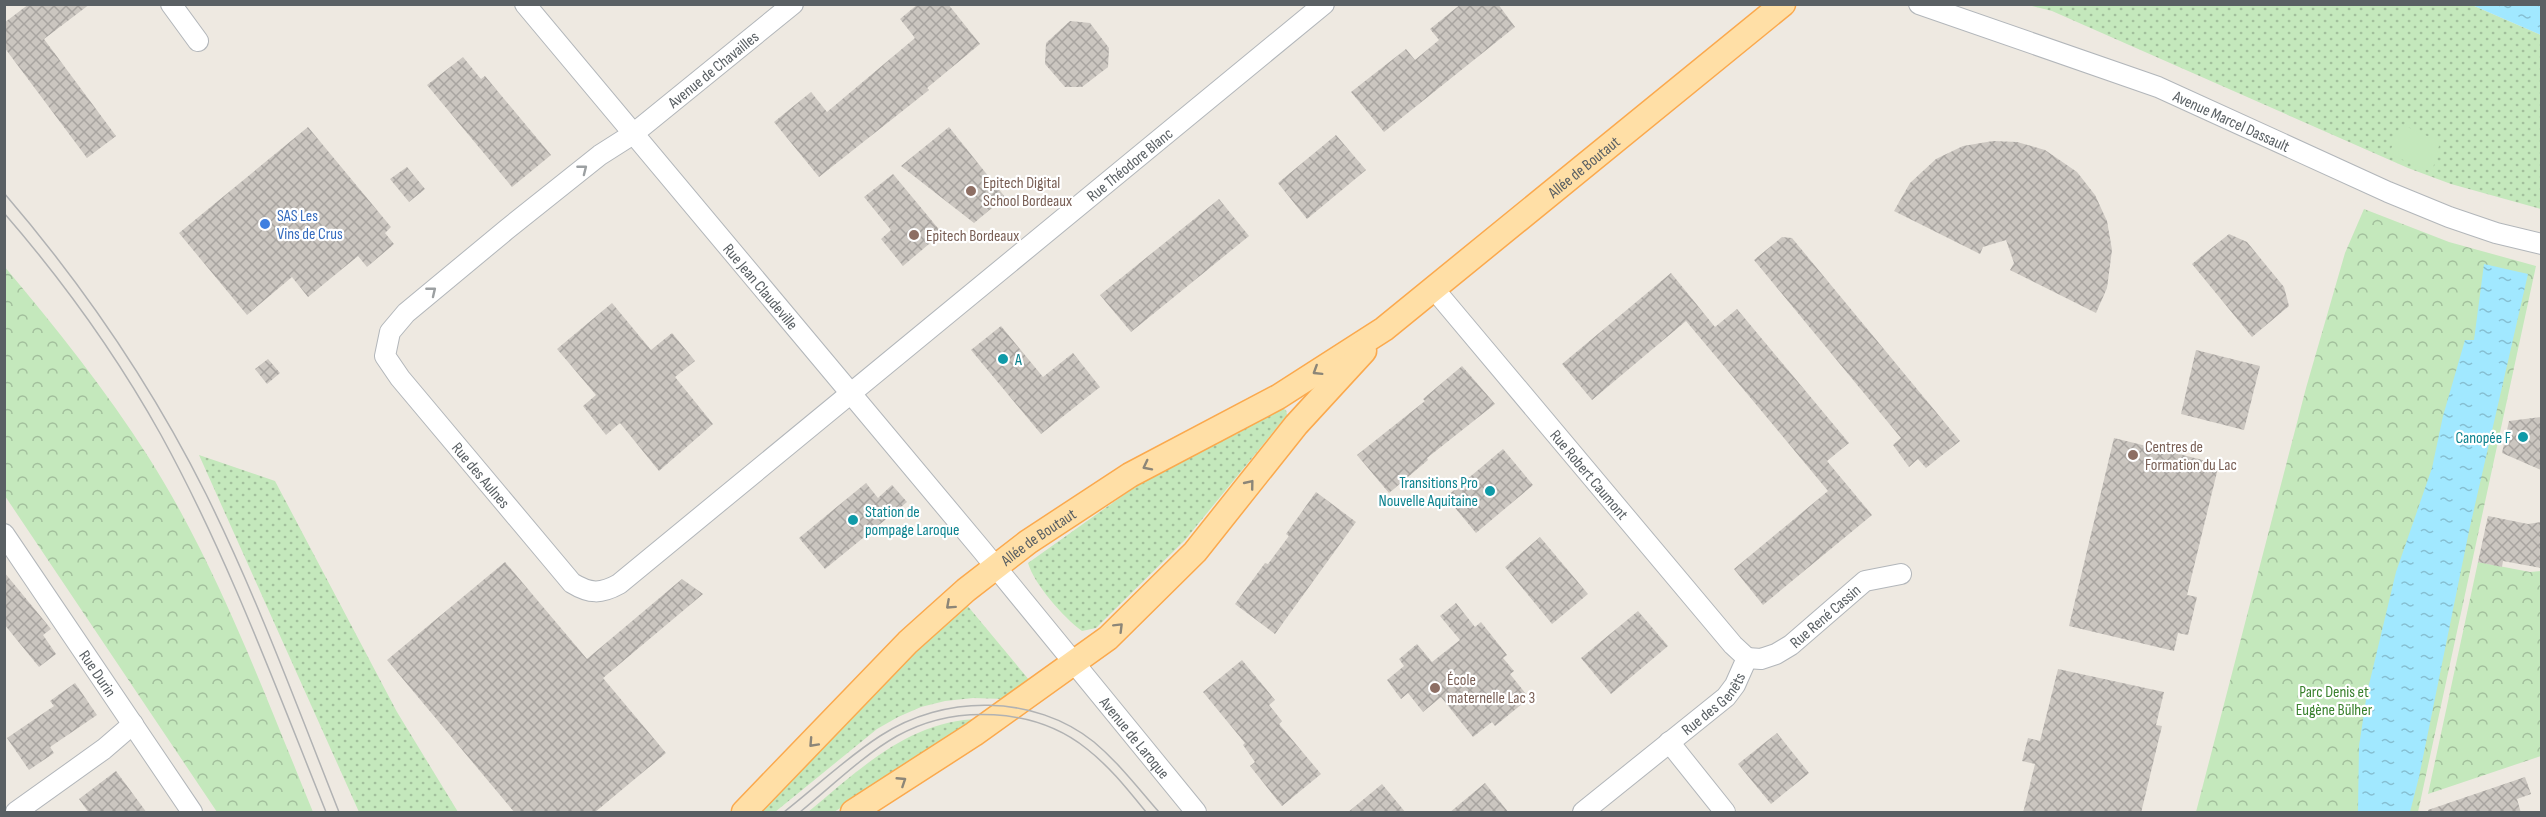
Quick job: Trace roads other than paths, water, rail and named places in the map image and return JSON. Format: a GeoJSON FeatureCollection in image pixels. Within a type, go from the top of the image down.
{"type":"FeatureCollection","features":[{"type":"Feature","properties":{"kind":"main road","name":"Allée de Boutaut"},"geometry":{"type":"LineString","coordinates":[[744,813],[908,642],[966,590],[1035,537],[1130,475],[1269,402],[1384,329],[1783,4]]}},
{"type":"Feature","properties":{"kind":"main road","name":"Allée de Boutaut"},"geometry":{"type":"LineString","coordinates":[[853,813],[974,734],[1108,638],[1195,552],[1296,424],[1384,329]]}},
{"type":"Feature","properties":{"kind":"street"},"geometry":{"type":"LineString","coordinates":[[171,4],[198,41]]}},
{"type":"Feature","properties":{"kind":"street","name":"Rue Jean Claudeville"},"geometry":{"type":"LineString","coordinates":[[525,4],[995,568]]}},
{"type":"Feature","properties":{"kind":"street","name":"Avenue de Chavailles"},"geometry":{"type":"LineString","coordinates":[[633,134],[793,4]]}},
{"type":"Feature","properties":{"kind":"street","name":"Rue Théodore Blanc"},"geometry":{"type":"LineString","coordinates":[[850,395],[1324,4]]}},
{"type":"Feature","properties":{"kind":"street","name":"Avenue Marcel Dassault"},"geometry":{"type":"LineString","coordinates":[[1919,4],[2158,87],[2388,192],[2496,233],[2541,244]]}},
{"type":"Feature","properties":{"kind":"street","name":"Rue des Aulnes"},"geometry":{"type":"LineString","coordinates":[[633,134],[600,155],[406,313],[390,332],[385,356],[400,378],[572,583],[588,592],[605,591],[620,584],[850,395]]}},
{"type":"Feature","properties":{"kind":"street","name":"Rue Robert Caumont"},"geometry":{"type":"LineString","coordinates":[[1434,289],[1657,558],[1747,658]]}},
{"type":"Feature","properties":{"kind":"street","name":"Rue Durin"},"geometry":{"type":"LineString","coordinates":[[4,534],[192,813]]}},
{"type":"Feature","properties":{"kind":"street","name":"Avenue de Laroque"},"geometry":{"type":"LineString","coordinates":[[995,568],[1196,813]]}},
{"type":"Feature","properties":{"kind":"street","name":"Rue René Cassin"},"geometry":{"type":"LineString","coordinates":[[1747,658],[1768,656],[1791,645],[1865,581],[1901,574]]}},
{"type":"Feature","properties":{"kind":"street","name":"Rue des Genêts"},"geometry":{"type":"LineString","coordinates":[[1583,813],[1725,697],[1735,685],[1747,658]]}},
{"type":"Feature","properties":{"kind":"street"},"geometry":{"type":"LineString","coordinates":[[16,813],[104,749],[133,724]]}},
{"type":"Feature","properties":{"kind":"street","name":"Rue des Genêts"},"geometry":{"type":"LineString","coordinates":[[1669,742],[1725,813]]}},
{"type":"Feature","properties":{"kind":"water"},"geometry":{"type":"Polygon","coordinates":[[[2472,5],[2541,5],[2541,35],[2472,5]]]}},
{"type":"Feature","properties":{"kind":"water"},"geometry":{"type":"Polygon","coordinates":[[[2484,264],[2528,274],[2469,531],[2419,777],[2410,812],[2358,812],[2359,746],[2367,693],[2396,572],[2432,468],[2443,416],[2465,340],[2474,340],[2484,264]]]}},
{"type":"Feature","properties":{"kind":"tram line"},"geometry":{"type":"LineString","coordinates":[[4,193],[61,264],[114,337],[163,414],[185,454],[242,572],[339,812]]}},
{"type":"Feature","properties":{"kind":"tram line"},"geometry":{"type":"LineString","coordinates":[[4,213],[47,265],[108,348],[161,435],[229,574],[326,812]]}},
{"type":"Feature","properties":{"kind":"tram line"},"geometry":{"type":"LineString","coordinates":[[784,812],[855,754],[905,722],[932,712],[988,705],[1017,708],[1044,715],[1070,726],[1103,750],[1159,812]]}},
{"type":"Feature","properties":{"kind":"tram line"},"geometry":{"type":"LineString","coordinates":[[800,812],[859,762],[897,736],[919,726],[968,715],[1019,718],[1066,735],[1103,763],[1146,812]]}},
{"type":"Feature","properties":{"kind":"place","name":"Epitech Digital School Bordeaux"},"geometry":{"type":"Point","coordinates":[971,191]}},
{"type":"Feature","properties":{"kind":"place","name":"SAS Les Vins de Crus"},"geometry":{"type":"Point","coordinates":[265,224]}},
{"type":"Feature","properties":{"kind":"place","name":"Epitech Bordeaux"},"geometry":{"type":"Point","coordinates":[914,235]}},
{"type":"Feature","properties":{"kind":"place","name":"A"},"geometry":{"type":"Point","coordinates":[1003,359]}},
{"type":"Feature","properties":{"kind":"place","name":"Canopée F"},"geometry":{"type":"Point","coordinates":[2523,437]}},
{"type":"Feature","properties":{"kind":"place","name":"Centres de Formation du Lac"},"geometry":{"type":"Point","coordinates":[2133,455]}},
{"type":"Feature","properties":{"kind":"place","name":"Transitions Pro Nouvelle Aquitaine"},"geometry":{"type":"Point","coordinates":[1490,491]}},
{"type":"Feature","properties":{"kind":"place","name":"Station de pompage Laroque"},"geometry":{"type":"Point","coordinates":[853,520]}},
{"type":"Feature","properties":{"kind":"place","name":"École maternelle Lac 3"},"geometry":{"type":"Point","coordinates":[1435,688]}},
{"type":"Feature","properties":{"kind":"park label","name":"Parc Denis et Eugène Bülher"},"geometry":{"type":"Point","coordinates":[2334,700]}}]}
